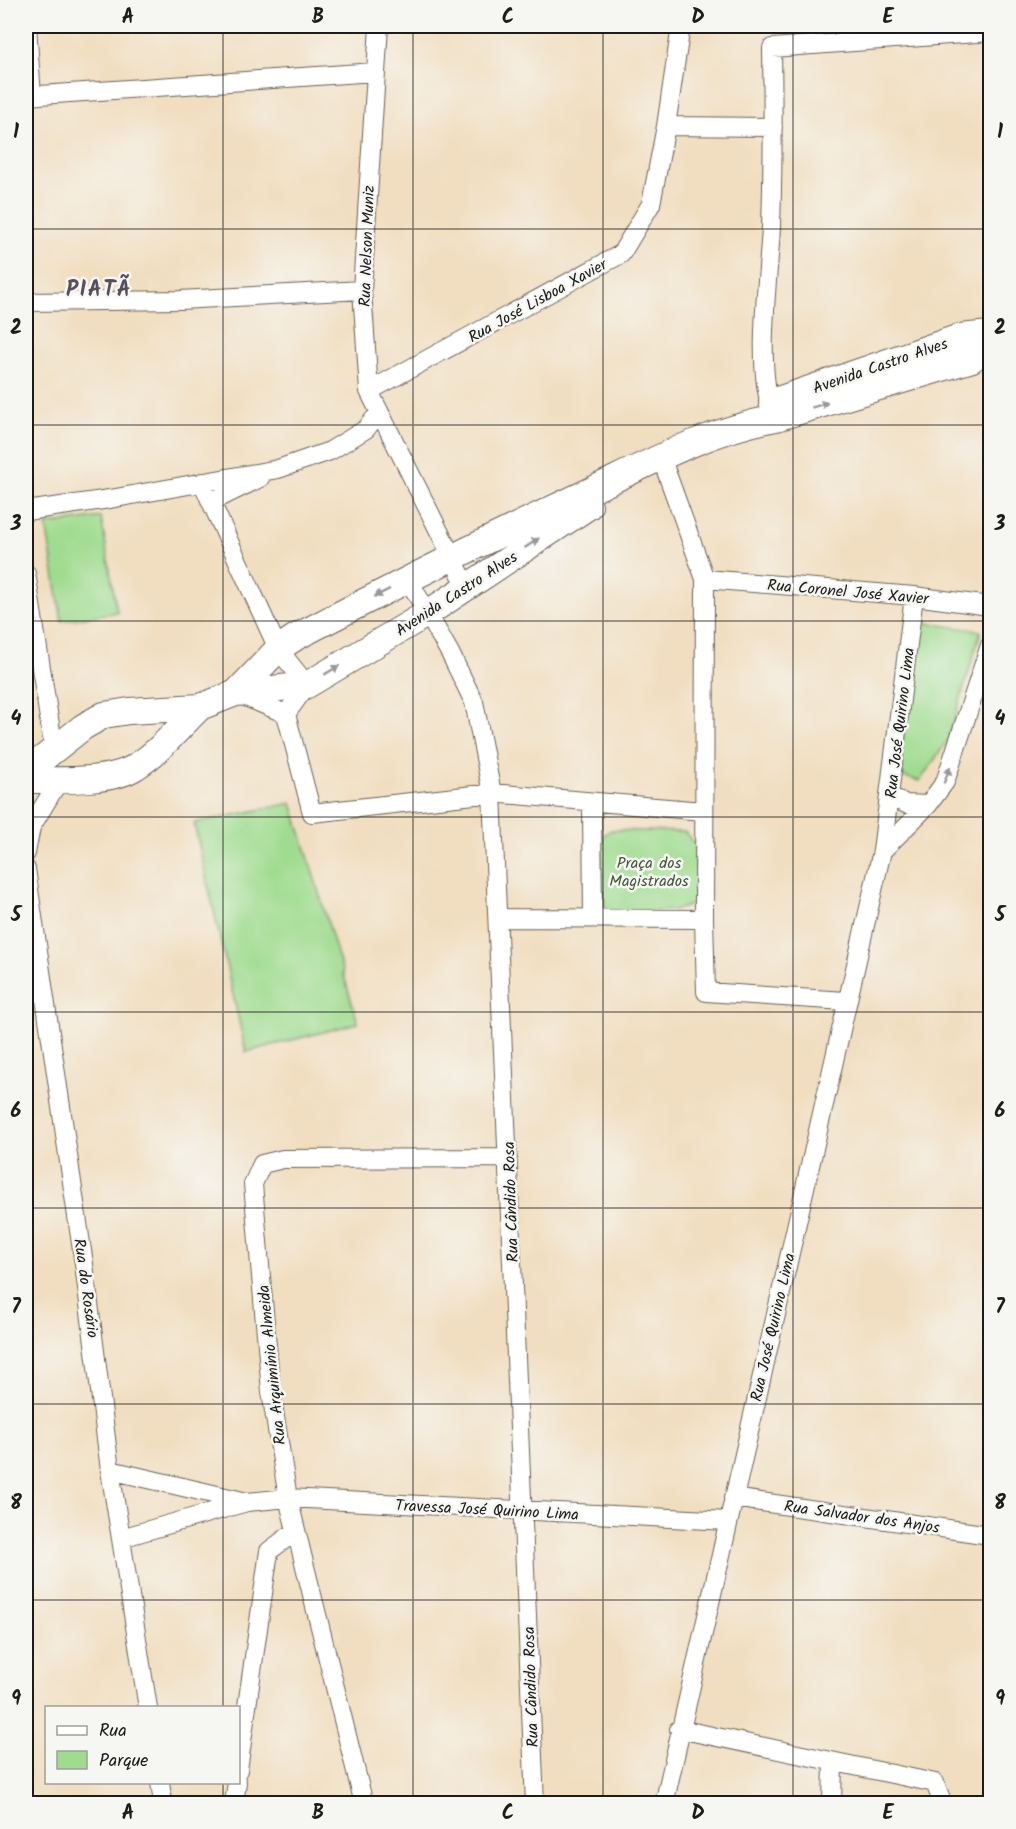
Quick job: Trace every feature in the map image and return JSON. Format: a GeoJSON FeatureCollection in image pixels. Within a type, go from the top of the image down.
{"type":"FeatureCollection","features":[{"type":"Feature","properties":{"kind":"street"},"geometry":{"type":"LineString","coordinates":[[27,26],[29,96],[375,72]]}},
{"type":"Feature","properties":{"kind":"street","name":"Rua Nelson Muniz"},"geometry":{"type":"LineString","coordinates":[[379,26],[362,290],[369,391],[467,587]]}},
{"type":"Feature","properties":{"kind":"street","name":"Rua José Lisboa Xavier"},"geometry":{"type":"LineString","coordinates":[[369,391],[621,254],[651,204],[666,126],[681,26]]}},
{"type":"Feature","properties":{"kind":"street"},"geometry":{"type":"LineString","coordinates":[[772,411],[765,358],[773,128],[772,48],[990,32]]}},
{"type":"Feature","properties":{"kind":"street"},"geometry":{"type":"LineString","coordinates":[[666,126],[773,128]]}},
{"type":"Feature","properties":{"kind":"street"},"geometry":{"type":"LineString","coordinates":[[26,302],[180,300],[362,290]]}},
{"type":"Feature","properties":{"kind":"street","name":"Avenida Castro Alves"},"geometry":{"type":"LineString","coordinates":[[236,693],[278,649],[451,557],[661,457],[960,337],[990,334]]}},
{"type":"Feature","properties":{"kind":"street","name":"Avenida Castro Alves"},"geometry":{"type":"LineString","coordinates":[[772,411],[972,359],[990,339]]}},
{"type":"Feature","properties":{"kind":"street"},"geometry":{"type":"LineString","coordinates":[[211,502],[278,469],[330,451],[366,429],[379,413]]}},
{"type":"Feature","properties":{"kind":"street"},"geometry":{"type":"LineString","coordinates":[[661,457],[705,579],[703,812],[706,992],[846,1001]]}},
{"type":"Feature","properties":{"kind":"street","name":"Avenida Castro Alves"},"geometry":{"type":"LineString","coordinates":[[26,772],[104,715],[200,707],[236,693],[307,685],[428,613],[661,457]]}},
{"type":"Feature","properties":{"kind":"street"},"geometry":{"type":"LineString","coordinates":[[26,511],[110,499],[278,469]]}},
{"type":"Feature","properties":{"kind":"street"},"geometry":{"type":"LineString","coordinates":[[202,482],[278,649],[307,685],[286,714]]}},
{"type":"Feature","properties":{"kind":"street"},"geometry":{"type":"LineString","coordinates":[[26,573],[62,744],[72,767],[72,778],[31,827],[26,853]]}},
{"type":"Feature","properties":{"kind":"street","name":"Rua Cândido Rosa"},"geometry":{"type":"LineString","coordinates":[[408,579],[474,702],[492,793],[500,918],[535,1803]]}},
{"type":"Feature","properties":{"kind":"street","name":"Rua Coronel José Xavier"},"geometry":{"type":"LineString","coordinates":[[705,579],[914,596],[990,606]]}},
{"type":"Feature","properties":{"kind":"street","name":"Rua José Quirino Lima"},"geometry":{"type":"LineString","coordinates":[[664,1803],[679,1729],[882,851],[914,596]]}},
{"type":"Feature","properties":{"kind":"street","name":"Rua José Quirino Lima"},"geometry":{"type":"LineString","coordinates":[[882,851],[928,805],[945,782],[990,645]]}},
{"type":"Feature","properties":{"kind":"street"},"geometry":{"type":"LineString","coordinates":[[236,693],[286,714]]}},
{"type":"Feature","properties":{"kind":"street","name":"Avenida Castro Alves"},"geometry":{"type":"LineString","coordinates":[[26,780],[110,777],[134,769],[200,707]]}},
{"type":"Feature","properties":{"kind":"street"},"geometry":{"type":"LineString","coordinates":[[143,711],[157,724],[154,752]]}},
{"type":"Feature","properties":{"kind":"street"},"geometry":{"type":"LineString","coordinates":[[286,714],[312,813],[492,793],[592,804],[703,812]]}},
{"type":"Feature","properties":{"kind":"street"},"geometry":{"type":"LineString","coordinates":[[890,796],[906,804],[928,805]]}},
{"type":"Feature","properties":{"kind":"street"},"geometry":{"type":"LineString","coordinates":[[592,804],[593,917]]}},
{"type":"Feature","properties":{"kind":"street","name":"Rua do Rosário"},"geometry":{"type":"LineString","coordinates":[[26,870],[84,1264],[110,1470],[148,1706]]}},
{"type":"Feature","properties":{"kind":"street"},"geometry":{"type":"LineString","coordinates":[[500,918],[704,919]]}},
{"type":"Feature","properties":{"kind":"street","name":"Rua Arquimínio Almeida"},"geometry":{"type":"LineString","coordinates":[[364,1803],[288,1498],[270,1392],[253,1184],[262,1164],[283,1159],[508,1158]]}},
{"type":"Feature","properties":{"kind":"street"},"geometry":{"type":"LineString","coordinates":[[110,1470],[247,1502]]}},
{"type":"Feature","properties":{"kind":"street","name":"Travessa José Quirino Lima"},"geometry":{"type":"LineString","coordinates":[[247,1502],[288,1498],[728,1521]]}},
{"type":"Feature","properties":{"kind":"street","name":"Rua Salvador dos Anjos"},"geometry":{"type":"LineString","coordinates":[[733,1498],[990,1535]]}},
{"type":"Feature","properties":{"kind":"street"},"geometry":{"type":"LineString","coordinates":[[121,1538],[247,1502]]}},
{"type":"Feature","properties":{"kind":"street"},"geometry":{"type":"LineString","coordinates":[[240,1755],[268,1551],[297,1531]]}},
{"type":"Feature","properties":{"kind":"street"},"geometry":{"type":"LineString","coordinates":[[679,1729],[935,1783],[943,1803]]}},
{"type":"Feature","properties":{"kind":"street"},"geometry":{"type":"LineString","coordinates":[[832,1803],[833,1763]]}},
{"type":"Feature","properties":{"kind":"street"},"geometry":{"type":"LineString","coordinates":[[160,1784],[163,1803]]}},
{"type":"Feature","properties":{"kind":"street"},"geometry":{"type":"LineString","coordinates":[[234,1803],[237,1784]]}},
{"type":"Feature","properties":{"kind":"green space"},"geometry":{"type":"Polygon","coordinates":[[[101,517],[117,612],[62,621],[46,525],[101,517]]]}},
{"type":"Feature","properties":{"kind":"green space"},"geometry":{"type":"Polygon","coordinates":[[[920,622],[981,631],[948,740],[920,781],[897,775],[920,622]]]}},
{"type":"Feature","properties":{"kind":"green space"},"geometry":{"type":"Polygon","coordinates":[[[292,803],[358,1023],[246,1052],[194,823],[292,803]]]}},
{"type":"Feature","properties":{"kind":"green space","name":"Praça dos Magistrados"},"geometry":{"type":"Polygon","coordinates":[[[611,830],[685,832],[696,846],[698,899],[682,908],[670,910],[611,912],[604,906],[601,841],[604,835],[611,830]]]}},
{"type":"Feature","properties":{"kind":"district","name":"PIATÃ"},"geometry":{"type":"Point","coordinates":[99,288]}}]}
